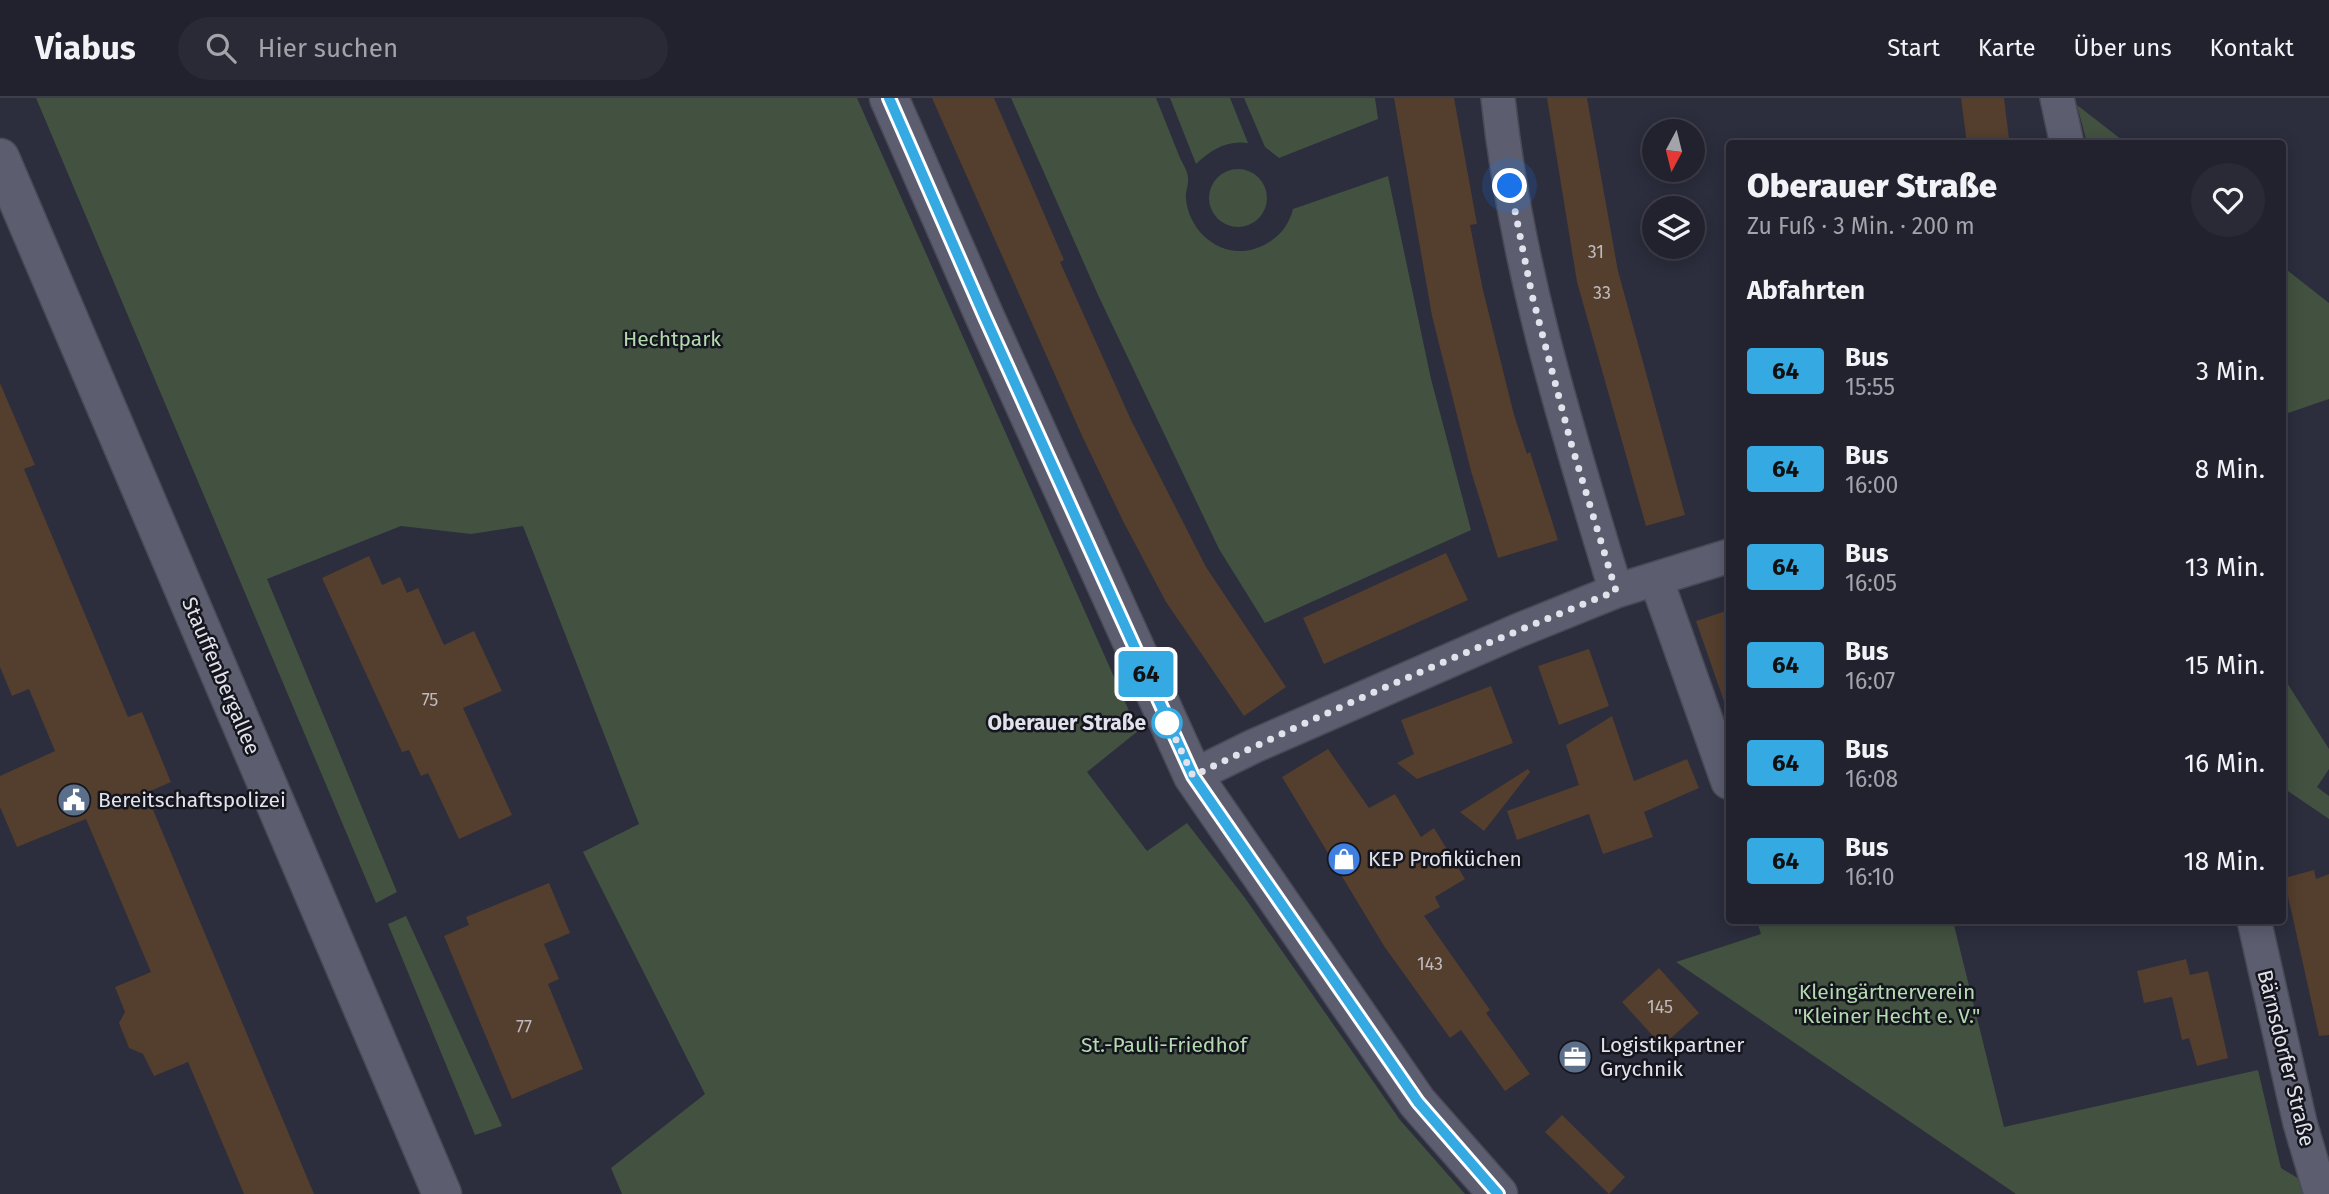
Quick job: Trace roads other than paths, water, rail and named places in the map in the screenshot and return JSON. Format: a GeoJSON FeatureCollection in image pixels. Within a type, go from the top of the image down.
{"type":"FeatureCollection","features":[{"type":"Feature","properties":{"kind":"street"},"geometry":{"type":"LineString","coordinates":[[890,98],[990,327],[1193,776],[1418,1102],[1498,1194]]}},
{"type":"Feature","properties":{"kind":"street"},"geometry":{"type":"LineString","coordinates":[[1498,98],[1510,186],[1532,295],[1571,443],[1616,591]]}},
{"type":"Feature","properties":{"kind":"street"},"geometry":{"type":"LineString","coordinates":[[2057,98],[2066,140]]}},
{"type":"Feature","properties":{"kind":"street","name":"Stauffenbergallee"},"geometry":{"type":"LineString","coordinates":[[0,158],[442,1194]]}},
{"type":"Feature","properties":{"kind":"street"},"geometry":{"type":"LineString","coordinates":[[1193,776],[1317,718],[1517,631],[1616,591],[1726,557]]}},
{"type":"Feature","properties":{"kind":"street"},"geometry":{"type":"LineString","coordinates":[[1656,579],[1726,776]]}},
{"type":"Feature","properties":{"kind":"street","name":"Bärnsdorfer Straße"},"geometry":{"type":"LineString","coordinates":[[2255,924],[2300,1123],[2321,1194]]}},
{"type":"Feature","properties":{"kind":"place","name":"Oberauer Straße"},"geometry":{"type":"Point","coordinates":[1167,723]}},
{"type":"Feature","properties":{"kind":"place","name":"Bereitschaftspolizei"},"geometry":{"type":"Point","coordinates":[74,800]}},
{"type":"Feature","properties":{"kind":"place","name":"KEP Profiküchen"},"geometry":{"type":"Point","coordinates":[1344,859]}},
{"type":"Feature","properties":{"kind":"place","name":"Logistikpartner Grychnik"},"geometry":{"type":"Point","coordinates":[1575,1057]}},
{"type":"Feature","properties":{"kind":"park label","name":"Hechtpark"},"geometry":{"type":"Point","coordinates":[672,339]}},
{"type":"Feature","properties":{"kind":"park label","name":"Kleingärtnerverein \"Kleiner Hecht e. V.\""},"geometry":{"type":"Point","coordinates":[1887,1004]}},
{"type":"Feature","properties":{"kind":"park label","name":"St.-Pauli-Friedhof"},"geometry":{"type":"Point","coordinates":[1164,1045]}}]}
